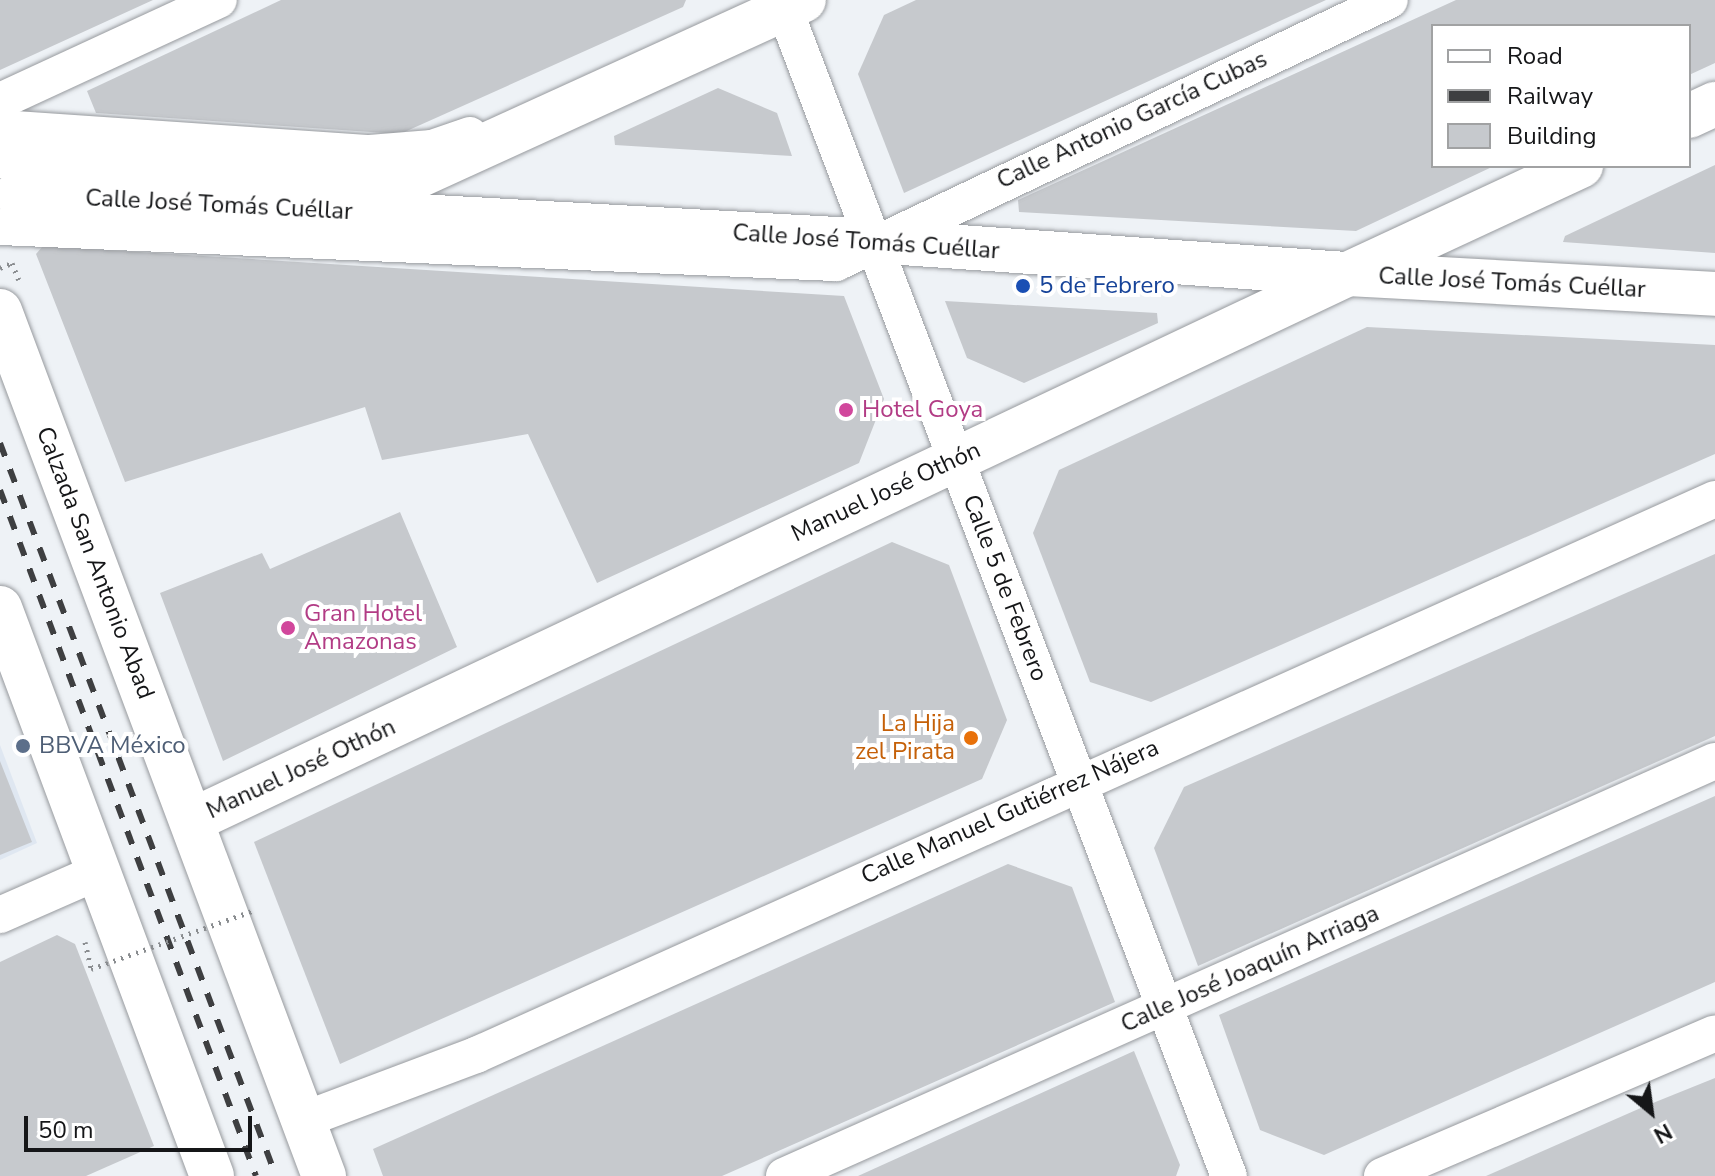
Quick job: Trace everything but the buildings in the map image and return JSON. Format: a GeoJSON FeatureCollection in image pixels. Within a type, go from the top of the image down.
{"type":"FeatureCollection","features":[{"type":"Feature","properties":{"kind":"main road","name":"Calle José Tomás Cuéllar"},"geometry":{"type":"LineString","coordinates":[[4,176],[396,180],[484,150],[790,3]]}},
{"type":"Feature","properties":{"kind":"main road"},"geometry":{"type":"LineString","coordinates":[[1691,115],[1715,104]]}},
{"type":"Feature","properties":{"kind":"main road","name":"Manuel José Othón"},"geometry":{"type":"LineString","coordinates":[[193,820],[1577,168]]}},
{"type":"Feature","properties":{"kind":"main road","name":"Calle José Tomás Cuéllar"},"geometry":{"type":"LineString","coordinates":[[4,176],[1348,274],[1715,294]]}},
{"type":"Feature","properties":{"kind":"main road","name":"Calzada San Antonio Abad"},"geometry":{"type":"LineString","coordinates":[[0,311],[324,1176]]}},
{"type":"Feature","properties":{"kind":"main road"},"geometry":{"type":"LineString","coordinates":[[0,608],[208,1175]]}},
{"type":"Feature","properties":{"kind":"street"},"geometry":{"type":"LineString","coordinates":[[0,101],[219,0]]}},
{"type":"Feature","properties":{"kind":"street","name":"Calle Antonio García Cubas"},"geometry":{"type":"LineString","coordinates":[[874,241],[1390,0]]}},
{"type":"Feature","properties":{"kind":"street","name":"Calle 5 de Febrero"},"geometry":{"type":"LineString","coordinates":[[790,3],[955,459],[1229,1176]]}},
{"type":"Feature","properties":{"kind":"street","name":"Calle Manuel Gutiérrez Nájera"},"geometry":{"type":"LineString","coordinates":[[303,1120],[476,1055],[1079,781],[1715,499]]}},
{"type":"Feature","properties":{"kind":"street","name":"Calle José Joaquín Arriaga"},"geometry":{"type":"LineString","coordinates":[[784,1176],[1715,761]]}},
{"type":"Feature","properties":{"kind":"street"},"geometry":{"type":"LineString","coordinates":[[0,915],[98,872]]}},
{"type":"Feature","properties":{"kind":"street"},"geometry":{"type":"LineString","coordinates":[[1382,1176],[1715,1033]]}},
{"type":"Feature","properties":{"kind":"path"},"geometry":{"type":"LineString","coordinates":[[0,268],[12,263]]}},
{"type":"Feature","properties":{"kind":"path"},"geometry":{"type":"LineString","coordinates":[[82,943],[91,969],[252,911]]}},
{"type":"Feature","properties":{"kind":"shaded area"},"geometry":{"type":"Polygon","coordinates":[[[0,745],[37,843],[0,860],[0,745]]]}},
{"type":"Feature","properties":{"kind":"railway"},"geometry":{"type":"LineString","coordinates":[[0,443],[276,1176]]}},
{"type":"Feature","properties":{"kind":"railway"},"geometry":{"type":"LineString","coordinates":[[0,490],[256,1176]]}},
{"type":"Feature","properties":{"kind":"place","name":"5 de Febrero"},"geometry":{"type":"Point","coordinates":[1023,286]}},
{"type":"Feature","properties":{"kind":"place","name":"Hotel Goya"},"geometry":{"type":"Point","coordinates":[846,410]}},
{"type":"Feature","properties":{"kind":"place","name":"Gran Hotel Amazonas"},"geometry":{"type":"Point","coordinates":[288,628]}},
{"type":"Feature","properties":{"kind":"place","name":"La Hija zel Pirata"},"geometry":{"type":"Point","coordinates":[971,738]}},
{"type":"Feature","properties":{"kind":"place","name":"BBVA México"},"geometry":{"type":"Point","coordinates":[23,746]}}]}
